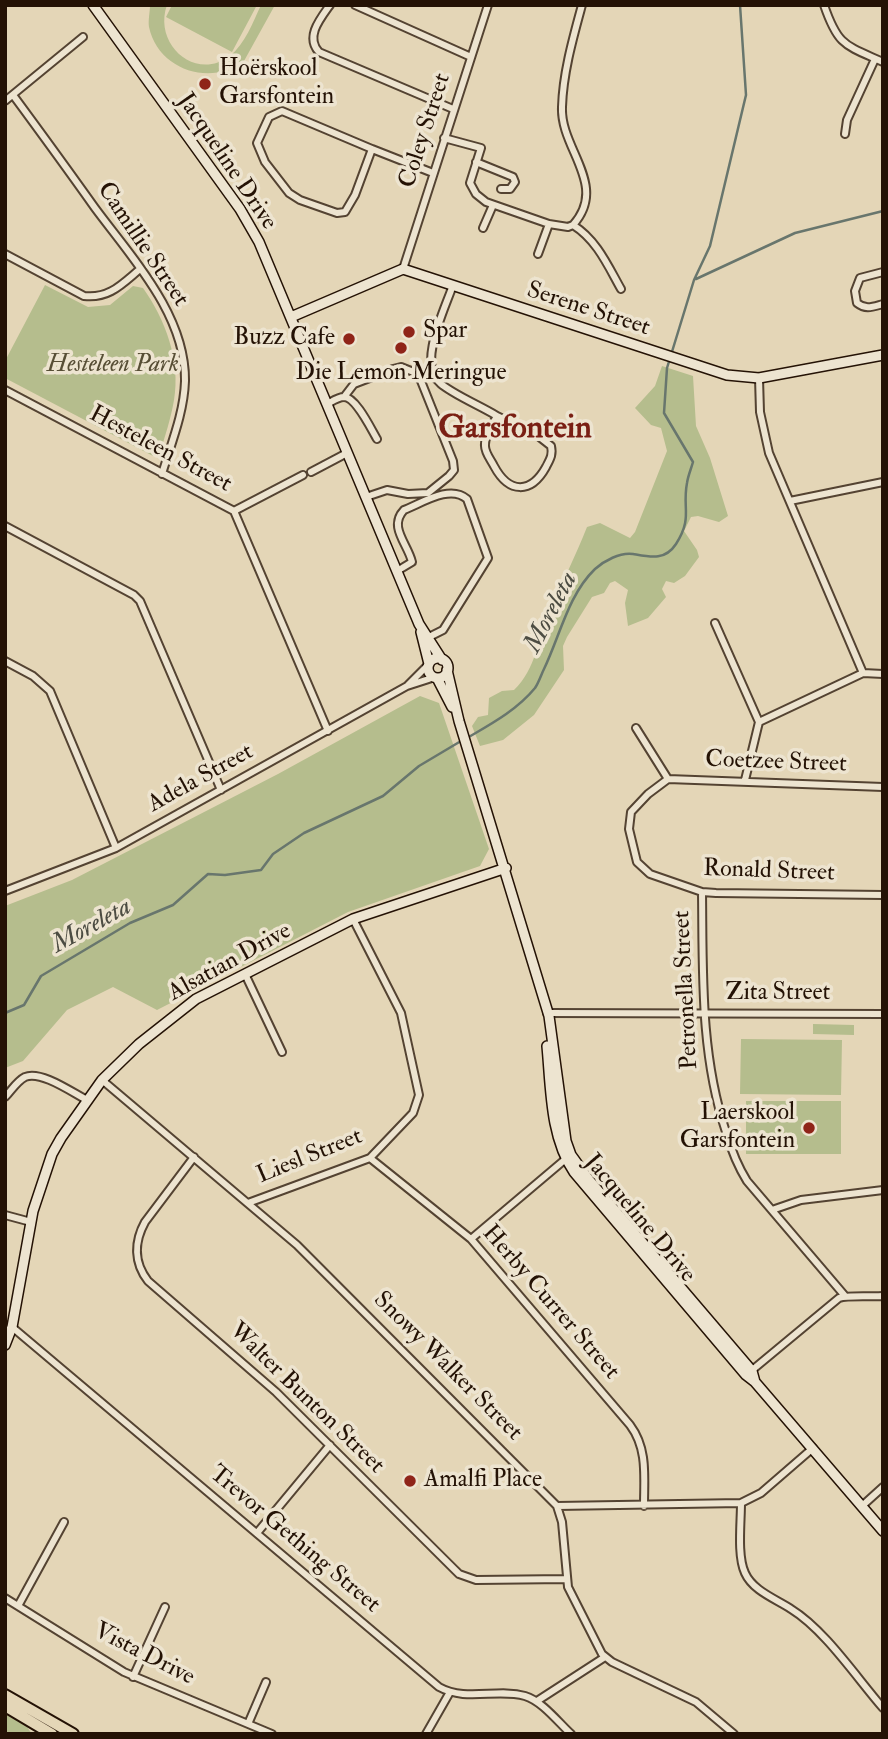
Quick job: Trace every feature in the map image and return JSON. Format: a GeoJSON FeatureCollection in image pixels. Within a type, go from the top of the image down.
{"type":"FeatureCollection","features":[{"type":"Feature","properties":{"kind":"main road"},"geometry":{"type":"LineString","coordinates":[[5,1695],[73,1734]]}},
{"type":"Feature","properties":{"kind":"main road"},"geometry":{"type":"LineString","coordinates":[[5,1706],[52,1734]]}},
{"type":"Feature","properties":{"kind":"street","name":"Jacqueline Drive"},"geometry":{"type":"LineString","coordinates":[[93,5],[240,209],[259,242],[419,624],[442,660]]}},
{"type":"Feature","properties":{"kind":"street"},"geometry":{"type":"LineString","coordinates":[[330,5],[313,36],[312,42],[319,52],[453,109]]}},
{"type":"Feature","properties":{"kind":"street"},"geometry":{"type":"LineString","coordinates":[[355,5],[471,57]]}},
{"type":"Feature","properties":{"kind":"street","name":"Coley Street"},"geometry":{"type":"LineString","coordinates":[[403,269],[488,5]]}},
{"type":"Feature","properties":{"kind":"street"},"geometry":{"type":"LineString","coordinates":[[444,138],[481,148],[470,183],[476,194],[493,205],[549,224],[568,227],[573,225],[584,206],[587,190],[563,122],[562,107],[568,63],[582,5]]}},
{"type":"Feature","properties":{"kind":"street"},"geometry":{"type":"LineString","coordinates":[[824,5],[831,26],[841,42],[883,62]]}},
{"type":"Feature","properties":{"kind":"street"},"geometry":{"type":"LineString","coordinates":[[5,101],[83,37]]}},
{"type":"Feature","properties":{"kind":"street"},"geometry":{"type":"LineString","coordinates":[[845,134],[847,120],[875,59]]}},
{"type":"Feature","properties":{"kind":"street","name":"Camillie Street"},"geometry":{"type":"LineString","coordinates":[[13,95],[157,293],[181,346],[183,400],[162,474]]}},
{"type":"Feature","properties":{"kind":"street"},"geometry":{"type":"LineString","coordinates":[[373,149],[351,204],[345,212],[337,213],[300,201],[289,193],[265,162],[257,143],[269,117],[282,111],[433,173]]}},
{"type":"Feature","properties":{"kind":"street"},"geometry":{"type":"LineString","coordinates":[[476,162],[513,177],[515,182],[510,189],[501,189]]}},
{"type":"Feature","properties":{"kind":"street"},"geometry":{"type":"LineString","coordinates":[[483,228],[493,205]]}},
{"type":"Feature","properties":{"kind":"street"},"geometry":{"type":"LineString","coordinates":[[538,254],[549,224]]}},
{"type":"Feature","properties":{"kind":"street"},"geometry":{"type":"LineString","coordinates":[[573,225],[585,234],[602,254],[621,289]]}},
{"type":"Feature","properties":{"kind":"street"},"geometry":{"type":"LineString","coordinates":[[5,254],[85,296],[104,296],[140,270]]}},
{"type":"Feature","properties":{"kind":"street"},"geometry":{"type":"LineString","coordinates":[[291,317],[403,269]]}},
{"type":"Feature","properties":{"kind":"street","name":"Serene Street"},"geometry":{"type":"LineString","coordinates":[[403,269],[727,375],[759,378],[883,355]]}},
{"type":"Feature","properties":{"kind":"street"},"geometry":{"type":"LineString","coordinates":[[883,272],[860,278],[855,291],[857,303],[862,307],[883,304]]}},
{"type":"Feature","properties":{"kind":"street"},"geometry":{"type":"LineString","coordinates":[[453,285],[429,356],[433,373],[439,383],[537,435],[551,446],[551,457],[540,477],[528,487],[516,487],[503,480],[485,451],[485,443],[497,416]]}},
{"type":"Feature","properties":{"kind":"street"},"geometry":{"type":"LineString","coordinates":[[327,404],[344,397],[354,384],[401,367],[415,373],[421,381],[453,461],[454,470],[428,493],[399,493],[387,490],[366,497]]}},
{"type":"Feature","properties":{"kind":"street"},"geometry":{"type":"LineString","coordinates":[[759,378],[763,433],[863,673]]}},
{"type":"Feature","properties":{"kind":"street"},"geometry":{"type":"LineString","coordinates":[[5,399],[7,391]]}},
{"type":"Feature","properties":{"kind":"street","name":"Hesteleen Street"},"geometry":{"type":"LineString","coordinates":[[7,391],[234,511],[328,730]]}},
{"type":"Feature","properties":{"kind":"street"},"geometry":{"type":"LineString","coordinates":[[344,397],[350,399],[365,417],[377,439]]}},
{"type":"Feature","properties":{"kind":"street"},"geometry":{"type":"LineString","coordinates":[[311,472],[347,453]]}},
{"type":"Feature","properties":{"kind":"street"},"geometry":{"type":"LineString","coordinates":[[234,511],[303,475]]}},
{"type":"Feature","properties":{"kind":"street"},"geometry":{"type":"LineString","coordinates":[[790,500],[883,482]]}},
{"type":"Feature","properties":{"kind":"street"},"geometry":{"type":"LineString","coordinates":[[397,571],[412,562],[398,529],[400,514],[451,492],[464,496],[488,558],[443,630],[427,638]]}},
{"type":"Feature","properties":{"kind":"street"},"geometry":{"type":"LineString","coordinates":[[5,526],[125,590],[140,601],[221,790]]}},
{"type":"Feature","properties":{"kind":"street"},"geometry":{"type":"LineString","coordinates":[[715,623],[759,722],[744,780]]}},
{"type":"Feature","properties":{"kind":"street","name":"Jacqueline Drive"},"geometry":{"type":"LineString","coordinates":[[419,624],[428,665]]}},
{"type":"Feature","properties":{"kind":"street"},"geometry":{"type":"LineString","coordinates":[[436,659],[442,660],[447,670],[442,677],[436,677],[429,671],[428,665],[436,659]]}},
{"type":"Feature","properties":{"kind":"street"},"geometry":{"type":"LineString","coordinates":[[5,661],[33,676],[50,691],[116,848]]}},
{"type":"Feature","properties":{"kind":"street","name":"Adela Street"},"geometry":{"type":"LineString","coordinates":[[407,686],[428,665]]}},
{"type":"Feature","properties":{"kind":"street","name":"Jacqueline Drive"},"geometry":{"type":"LineString","coordinates":[[447,670],[461,726],[506,868],[547,1013],[545,1020],[558,1139],[568,1157],[883,1531]]}},
{"type":"Feature","properties":{"kind":"street"},"geometry":{"type":"LineString","coordinates":[[759,722],[863,673],[883,674]]}},
{"type":"Feature","properties":{"kind":"street","name":"Jacqueline Drive"},"geometry":{"type":"LineString","coordinates":[[436,677],[461,726]]}},
{"type":"Feature","properties":{"kind":"street","name":"Adela Street"},"geometry":{"type":"LineString","coordinates":[[5,891],[116,848],[407,686],[436,677]]}},
{"type":"Feature","properties":{"kind":"street"},"geometry":{"type":"LineString","coordinates":[[636,728],[668,779]]}},
{"type":"Feature","properties":{"kind":"street","name":"Coetzee Street"},"geometry":{"type":"LineString","coordinates":[[668,779],[883,786]]}},
{"type":"Feature","properties":{"kind":"street","name":"Ronald Street"},"geometry":{"type":"LineString","coordinates":[[668,779],[648,794],[628,819],[632,847],[637,862],[644,871],[702,891],[727,894],[883,895]]}},
{"type":"Feature","properties":{"kind":"street","name":"Alsatian Drive"},"geometry":{"type":"LineString","coordinates":[[5,1345],[12,1327],[38,1192],[52,1154],[102,1080],[139,1044],[187,1005],[209,991],[353,919],[506,868]]}},
{"type":"Feature","properties":{"kind":"street","name":"Petronella Street"},"geometry":{"type":"LineString","coordinates":[[702,891],[702,971],[712,1087],[730,1146],[738,1168],[845,1296]]}},
{"type":"Feature","properties":{"kind":"street","name":"Liesl Street"},"geometry":{"type":"LineString","coordinates":[[248,1203],[370,1158],[413,1114],[419,1095],[401,1013],[353,919]]}},
{"type":"Feature","properties":{"kind":"street"},"geometry":{"type":"LineString","coordinates":[[244,974],[282,1052]]}},
{"type":"Feature","properties":{"kind":"street","name":"Zita Street"},"geometry":{"type":"LineString","coordinates":[[547,1013],[883,1014]]}},
{"type":"Feature","properties":{"kind":"street"},"geometry":{"type":"LineString","coordinates":[[5,1097],[21,1079],[35,1075],[87,1100]]}},
{"type":"Feature","properties":{"kind":"street","name":"Snowy Walker Street"},"geometry":{"type":"LineString","coordinates":[[102,1080],[248,1203],[341,1287],[557,1506]]}},
{"type":"Feature","properties":{"kind":"street","name":"Walter Bunton Street"},"geometry":{"type":"LineString","coordinates":[[194,1157],[142,1227],[137,1253],[141,1270],[148,1281],[259,1376],[459,1574],[476,1580],[567,1579]]}},
{"type":"Feature","properties":{"kind":"street"},"geometry":{"type":"LineString","coordinates":[[471,1239],[568,1157]]}},
{"type":"Feature","properties":{"kind":"street","name":"Herby Currer Street"},"geometry":{"type":"LineString","coordinates":[[370,1158],[471,1239],[638,1436],[643,1457],[644,1506]]}},
{"type":"Feature","properties":{"kind":"street"},"geometry":{"type":"LineString","coordinates":[[772,1210],[801,1200],[883,1190]]}},
{"type":"Feature","properties":{"kind":"street"},"geometry":{"type":"LineString","coordinates":[[5,1215],[31,1222]]}},
{"type":"Feature","properties":{"kind":"street"},"geometry":{"type":"LineString","coordinates":[[749,1373],[836,1300],[845,1296],[883,1296]]}},
{"type":"Feature","properties":{"kind":"street","name":"Trevor Gething Street"},"geometry":{"type":"LineString","coordinates":[[12,1327],[429,1679],[450,1692]]}},
{"type":"Feature","properties":{"kind":"street"},"geometry":{"type":"LineString","coordinates":[[257,1532],[330,1445]]}},
{"type":"Feature","properties":{"kind":"street"},"geometry":{"type":"LineString","coordinates":[[734,1734],[696,1702],[604,1657],[572,1597],[567,1579],[562,1522],[557,1506],[741,1503],[761,1493],[813,1448]]}},
{"type":"Feature","properties":{"kind":"street"},"geometry":{"type":"LineString","coordinates":[[862,1506],[883,1487]]}},
{"type":"Feature","properties":{"kind":"street"},"geometry":{"type":"LineString","coordinates":[[741,1503],[742,1562],[749,1580],[755,1587],[795,1611],[812,1625],[883,1707]]}},
{"type":"Feature","properties":{"kind":"street"},"geometry":{"type":"LineString","coordinates":[[18,1606],[65,1522]]}},
{"type":"Feature","properties":{"kind":"street","name":"Vista Drive"},"geometry":{"type":"LineString","coordinates":[[5,1598],[133,1677],[272,1734]]}},
{"type":"Feature","properties":{"kind":"street"},"geometry":{"type":"LineString","coordinates":[[133,1677],[165,1606]]}},
{"type":"Feature","properties":{"kind":"street"},"geometry":{"type":"LineString","coordinates":[[537,1702],[604,1657]]}},
{"type":"Feature","properties":{"kind":"street"},"geometry":{"type":"LineString","coordinates":[[248,1724],[266,1682]]}},
{"type":"Feature","properties":{"kind":"street"},"geometry":{"type":"LineString","coordinates":[[426,1734],[450,1692],[521,1695],[537,1702],[571,1734]]}},
{"type":"Feature","properties":{"kind":"street"},"geometry":{"type":"LineString","coordinates":[[23,1717],[37,1734]]}},
{"type":"Feature","properties":{"kind":"green space"},"geometry":{"type":"Polygon","coordinates":[[[150,5],[167,5],[164,19],[166,33],[172,45],[180,55],[191,62],[203,64],[217,63],[230,56],[244,39],[261,5],[275,5],[244,61],[231,69],[202,73],[174,64],[163,54],[154,42],[149,27],[150,5]]]}},
{"type":"Feature","properties":{"kind":"green space"},"geometry":{"type":"Polygon","coordinates":[[[172,5],[257,5],[232,52],[166,17],[172,5]]]}},
{"type":"Feature","properties":{"kind":"green space","name":"Hesteleen Park"},"geometry":{"type":"Polygon","coordinates":[[[45,285],[88,307],[110,305],[133,286],[143,288],[164,327],[175,370],[174,400],[160,453],[153,456],[5,378],[5,361],[45,285]]]}},
{"type":"Feature","properties":{"kind":"green space"},"geometry":{"type":"Polygon","coordinates":[[[662,366],[693,376],[696,426],[710,458],[728,516],[719,522],[698,516],[691,517],[684,531],[699,557],[685,576],[674,583],[666,581],[662,589],[666,597],[648,618],[628,626],[625,603],[628,590],[615,581],[610,583],[604,593],[592,597],[563,646],[564,670],[534,715],[503,740],[480,746],[472,726],[478,717],[488,715],[489,698],[502,691],[514,690],[527,673],[549,612],[587,527],[600,523],[630,538],[635,532],[667,451],[661,428],[651,425],[635,408],[655,386],[662,366]]]}},
{"type":"Feature","properties":{"kind":"green space"},"geometry":{"type":"Polygon","coordinates":[[[420,696],[439,703],[489,849],[480,866],[348,912],[157,1010],[113,987],[67,1010],[23,1061],[5,1068],[5,906],[72,880],[278,774],[420,696]]]}},
{"type":"Feature","properties":{"kind":"green space"},"geometry":{"type":"Polygon","coordinates":[[[813,1024],[854,1025],[854,1035],[813,1034],[813,1024]]]}},
{"type":"Feature","properties":{"kind":"green space"},"geometry":{"type":"Polygon","coordinates":[[[741,1039],[842,1040],[841,1095],[740,1094],[741,1039]]]}},
{"type":"Feature","properties":{"kind":"green space"},"geometry":{"type":"Polygon","coordinates":[[[746,1101],[841,1101],[841,1154],[746,1154],[746,1101]]]}},
{"type":"Feature","properties":{"kind":"green space"},"geometry":{"type":"Polygon","coordinates":[[[5,1714],[27,1727],[32,1734],[5,1734],[5,1714]]]}},
{"type":"Feature","properties":{"kind":"waterway","name":"Moreleta"},"geometry":{"type":"LineString","coordinates":[[467,738],[512,710],[535,688],[571,603],[595,569],[623,554],[657,556],[667,553],[676,544],[684,527],[687,483],[693,462],[664,413],[667,368],[694,280],[710,246],[746,95],[740,5]]}},
{"type":"Feature","properties":{"kind":"waterway"},"geometry":{"type":"LineString","coordinates":[[696,279],[795,233],[883,211]]}},
{"type":"Feature","properties":{"kind":"waterway","name":"Moreleta"},"geometry":{"type":"LineString","coordinates":[[5,1013],[24,1005],[41,976],[130,923],[173,905],[208,874],[225,875],[261,870],[273,854],[304,833],[383,796],[419,766],[461,741]]}},
{"type":"Feature","properties":{"kind":"place","name":"Hoërskool Garsfontein"},"geometry":{"type":"Point","coordinates":[205,84]}},
{"type":"Feature","properties":{"kind":"place","name":"Spar"},"geometry":{"type":"Point","coordinates":[409,332]}},
{"type":"Feature","properties":{"kind":"place","name":"Buzz Cafe"},"geometry":{"type":"Point","coordinates":[349,339]}},
{"type":"Feature","properties":{"kind":"place","name":"Die Lemon Meringue"},"geometry":{"type":"Point","coordinates":[401,348]}},
{"type":"Feature","properties":{"kind":"place","name":"Laerskool Garsfontein"},"geometry":{"type":"Point","coordinates":[809,1128]}},
{"type":"Feature","properties":{"kind":"place","name":"Amalfi Place"},"geometry":{"type":"Point","coordinates":[410,1481]}},
{"type":"Feature","properties":{"kind":"district","name":"Garsfontein"},"geometry":{"type":"Point","coordinates":[515,430]}}]}
